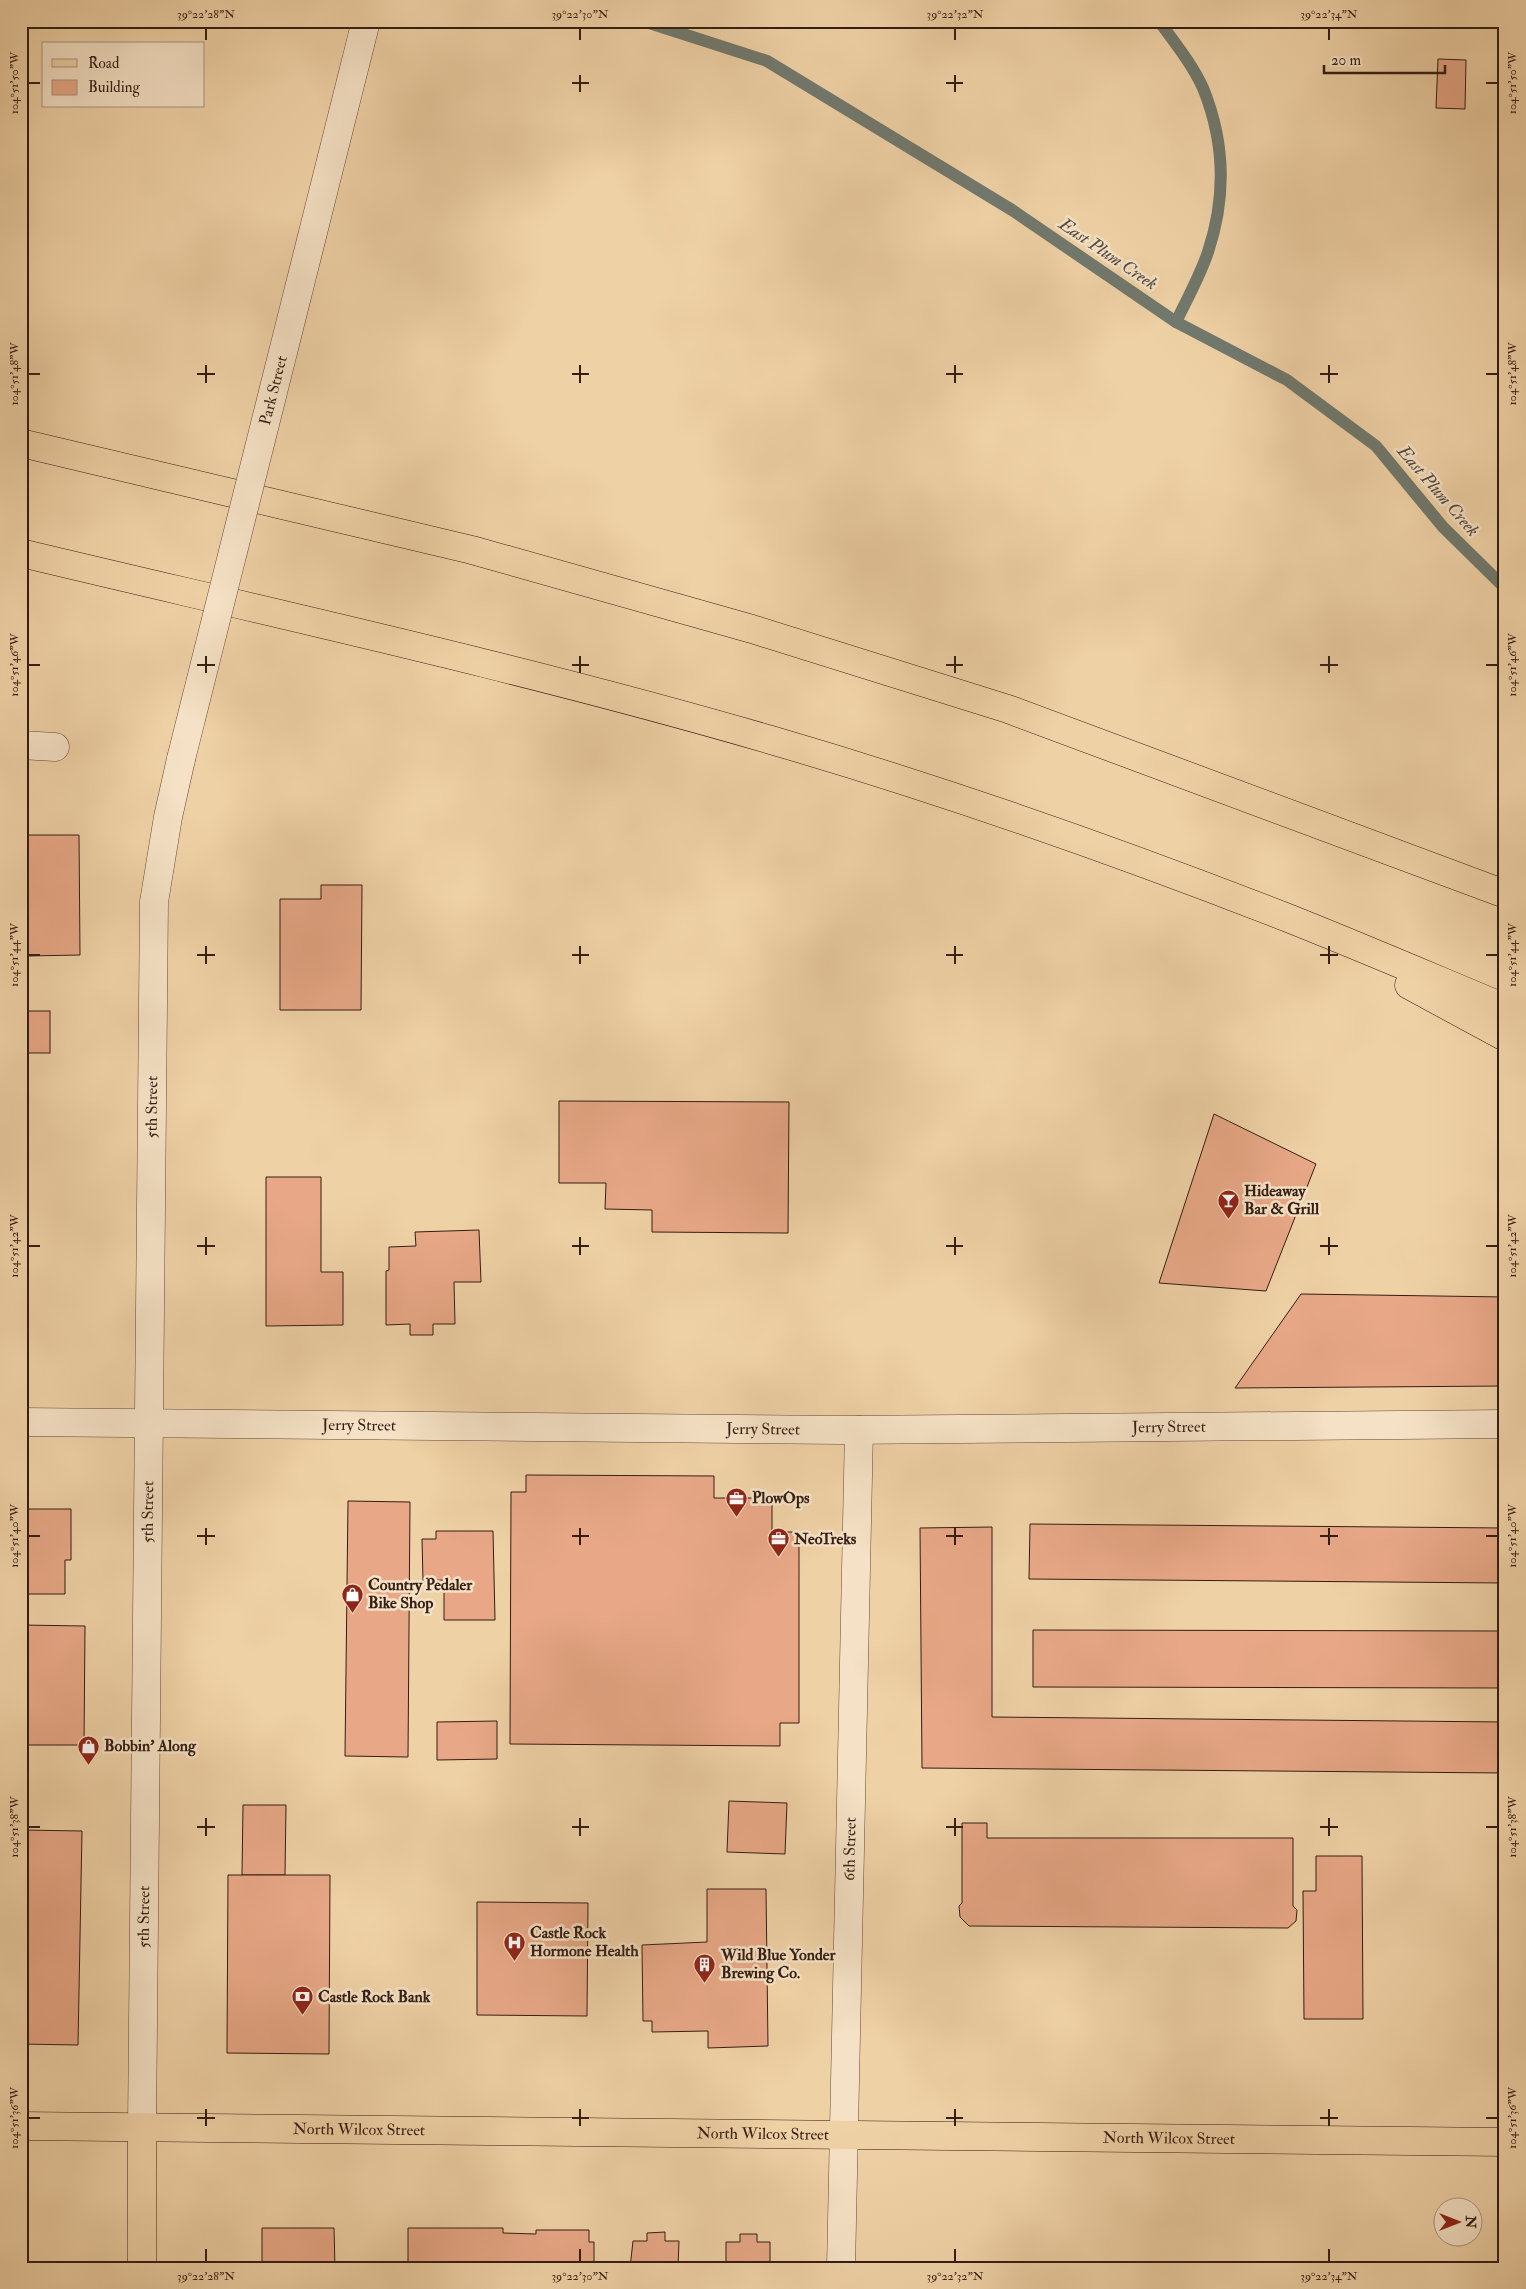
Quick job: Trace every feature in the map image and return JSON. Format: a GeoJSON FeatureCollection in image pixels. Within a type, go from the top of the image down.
{"type":"FeatureCollection","features":[{"type":"Feature","properties":{"kind":"main road"},"geometry":{"type":"LineString","coordinates":[[21,443],[472,550],[752,629],[1008,710],[1505,894]]}},
{"type":"Feature","properties":{"kind":"main road"},"geometry":{"type":"LineString","coordinates":[[21,553],[559,681],[772,740],[930,790],[1142,863],[1289,919],[1505,1008]]}},
{"type":"Feature","properties":{"kind":"main road"},"geometry":{"type":"LineString","coordinates":[[1289,919],[1505,1037]]}},
{"type":"Feature","properties":{"kind":"main road","name":"North Wilcox Street"},"geometry":{"type":"LineString","coordinates":[[21,2126],[1505,2142]]}},
{"type":"Feature","properties":{"kind":"main road","name":"5th Street"},"geometry":{"type":"LineString","coordinates":[[142,2126],[142,2268]]}},
{"type":"Feature","properties":{"kind":"street","name":"Park Street"},"geometry":{"type":"LineString","coordinates":[[181,759],[366,21]]}},
{"type":"Feature","properties":{"kind":"street"},"geometry":{"type":"LineString","coordinates":[[21,745],[55,747]]}},
{"type":"Feature","properties":{"kind":"street","name":"5th Street"},"geometry":{"type":"LineString","coordinates":[[142,2126],[154,902],[168,817],[181,759]]}},
{"type":"Feature","properties":{"kind":"street","name":"Jerry Street"},"geometry":{"type":"LineString","coordinates":[[21,1422],[859,1430],[1505,1424]]}},
{"type":"Feature","properties":{"kind":"street","name":"6th Street"},"geometry":{"type":"LineString","coordinates":[[841,2268],[859,1430]]}},
{"type":"Feature","properties":{"kind":"building"},"geometry":{"type":"Polygon","coordinates":[[[1438,59],[1466,60],[1465,109],[1436,108],[1438,59]]]}},
{"type":"Feature","properties":{"kind":"building"},"geometry":{"type":"Polygon","coordinates":[[[26,835],[79,835],[80,955],[27,956],[26,835]]]}},
{"type":"Feature","properties":{"kind":"building"},"geometry":{"type":"Polygon","coordinates":[[[321,885],[362,885],[361,1010],[280,1010],[280,899],[321,899],[321,885]]]}},
{"type":"Feature","properties":{"kind":"building"},"geometry":{"type":"Polygon","coordinates":[[[21,1011],[50,1011],[50,1053],[21,1053],[21,1011]]]}},
{"type":"Feature","properties":{"kind":"building"},"geometry":{"type":"Polygon","coordinates":[[[559,1101],[789,1102],[788,1233],[652,1232],[652,1210],[605,1209],[606,1183],[559,1183],[559,1101]]]}},
{"type":"Feature","properties":{"kind":"building"},"geometry":{"type":"Polygon","coordinates":[[[1214,1114],[1316,1164],[1266,1291],[1159,1283],[1214,1114]]]}},
{"type":"Feature","properties":{"kind":"building"},"geometry":{"type":"Polygon","coordinates":[[[266,1177],[321,1177],[321,1272],[343,1272],[343,1325],[266,1326],[266,1177]]]}},
{"type":"Feature","properties":{"kind":"building"},"geometry":{"type":"Polygon","coordinates":[[[479,1230],[481,1282],[454,1282],[455,1324],[433,1324],[433,1335],[410,1335],[410,1324],[386,1325],[386,1271],[389,1270],[389,1247],[416,1246],[415,1232],[479,1230]]]}},
{"type":"Feature","properties":{"kind":"building"},"geometry":{"type":"Polygon","coordinates":[[[1301,1294],[1505,1297],[1505,1386],[1235,1388],[1301,1294]]]}},
{"type":"Feature","properties":{"kind":"building"},"geometry":{"type":"Polygon","coordinates":[[[526,1475],[714,1476],[714,1498],[772,1498],[772,1532],[799,1532],[799,1723],[780,1723],[780,1746],[510,1744],[511,1492],[526,1492],[526,1475]]]}},
{"type":"Feature","properties":{"kind":"building"},"geometry":{"type":"Polygon","coordinates":[[[348,1501],[410,1502],[408,1757],[345,1756],[348,1501]]]}},
{"type":"Feature","properties":{"kind":"building"},"geometry":{"type":"Polygon","coordinates":[[[21,1509],[71,1509],[71,1560],[65,1560],[65,1594],[21,1594],[21,1509]]]}},
{"type":"Feature","properties":{"kind":"building"},"geometry":{"type":"Polygon","coordinates":[[[1030,1524],[1505,1528],[1505,1583],[1029,1579],[1030,1524]]]}},
{"type":"Feature","properties":{"kind":"building"},"geometry":{"type":"Polygon","coordinates":[[[992,1527],[992,1717],[1505,1722],[1505,1773],[922,1768],[920,1528],[992,1527]]]}},
{"type":"Feature","properties":{"kind":"building"},"geometry":{"type":"Polygon","coordinates":[[[436,1531],[493,1531],[495,1620],[444,1620],[444,1580],[423,1581],[422,1539],[436,1539],[436,1531]]]}},
{"type":"Feature","properties":{"kind":"building"},"geometry":{"type":"Polygon","coordinates":[[[21,1625],[85,1626],[84,1745],[21,1745],[21,1625]]]}},
{"type":"Feature","properties":{"kind":"building"},"geometry":{"type":"Polygon","coordinates":[[[1033,1630],[1505,1631],[1505,1688],[1033,1687],[1033,1630]]]}},
{"type":"Feature","properties":{"kind":"building"},"geometry":{"type":"Polygon","coordinates":[[[497,1721],[497,1759],[437,1760],[437,1722],[497,1721]]]}},
{"type":"Feature","properties":{"kind":"building"},"geometry":{"type":"Polygon","coordinates":[[[729,1801],[787,1803],[785,1854],[727,1852],[729,1801]]]}},
{"type":"Feature","properties":{"kind":"building"},"geometry":{"type":"Polygon","coordinates":[[[243,1805],[286,1805],[285,1875],[242,1875],[243,1805]]]}},
{"type":"Feature","properties":{"kind":"building"},"geometry":{"type":"Polygon","coordinates":[[[962,1823],[987,1823],[987,1838],[1293,1838],[1293,1906],[1297,1910],[1296,1921],[1288,1928],[969,1926],[960,1917],[959,1906],[962,1903],[962,1823]]]}},
{"type":"Feature","properties":{"kind":"building"},"geometry":{"type":"Polygon","coordinates":[[[21,1830],[82,1831],[78,2045],[21,2044],[21,1830]]]}},
{"type":"Feature","properties":{"kind":"building"},"geometry":{"type":"Polygon","coordinates":[[[1316,1856],[1362,1856],[1363,2019],[1304,2019],[1303,1891],[1316,1891],[1316,1856]]]}},
{"type":"Feature","properties":{"kind":"building"},"geometry":{"type":"Polygon","coordinates":[[[228,1875],[330,1875],[329,2054],[227,2053],[228,1875]]]}},
{"type":"Feature","properties":{"kind":"building","name":"Wild Blue Yonder Brewing Co."},"geometry":{"type":"Polygon","coordinates":[[[707,1889],[766,1889],[768,2046],[708,2048],[708,2031],[652,2032],[652,2021],[643,2021],[642,1945],[707,1942],[707,1889]]]}},
{"type":"Feature","properties":{"kind":"building"},"geometry":{"type":"Polygon","coordinates":[[[477,1902],[588,1903],[587,2016],[477,2015],[477,1902]]]}},
{"type":"Feature","properties":{"kind":"building"},"geometry":{"type":"Polygon","coordinates":[[[262,2228],[334,2228],[335,2268],[262,2268],[262,2228]]]}},
{"type":"Feature","properties":{"kind":"building"},"geometry":{"type":"Polygon","coordinates":[[[408,2228],[503,2228],[503,2233],[536,2234],[536,2230],[589,2230],[589,2242],[594,2242],[594,2268],[408,2268],[408,2228]]]}},
{"type":"Feature","properties":{"kind":"building"},"geometry":{"type":"Polygon","coordinates":[[[665,2232],[665,2241],[679,2241],[678,2268],[630,2268],[633,2241],[647,2241],[647,2233],[665,2232]]]}},
{"type":"Feature","properties":{"kind":"building"},"geometry":{"type":"Polygon","coordinates":[[[740,2234],[757,2234],[757,2242],[770,2242],[770,2268],[726,2268],[726,2242],[740,2242],[740,2234]]]}},
{"type":"Feature","properties":{"kind":"waterway","name":"East Plum Creek"},"geometry":{"type":"LineString","coordinates":[[643,21],[767,61],[1012,210],[1176,322],[1287,380],[1376,446],[1443,527],[1505,588]]}},
{"type":"Feature","properties":{"kind":"waterway"},"geometry":{"type":"LineString","coordinates":[[1159,21],[1199,79],[1210,108],[1219,149],[1220,191],[1214,232],[1197,279],[1176,322]]}},
{"type":"Feature","properties":{"kind":"place","name":"Hideaway Bar & Grill"},"geometry":{"type":"Point","coordinates":[1228,1219]}},
{"type":"Feature","properties":{"kind":"place","name":"PlowOps"},"geometry":{"type":"Point","coordinates":[736,1517]}},
{"type":"Feature","properties":{"kind":"place","name":"NeoTreks"},"geometry":{"type":"Point","coordinates":[778,1558]}},
{"type":"Feature","properties":{"kind":"place","name":"Country Pedaler Bike Shop"},"geometry":{"type":"Point","coordinates":[352,1613]}},
{"type":"Feature","properties":{"kind":"place","name":"Bobbin' Along"},"geometry":{"type":"Point","coordinates":[88,1765]}},
{"type":"Feature","properties":{"kind":"place","name":"Castle Rock Hormone Health"},"geometry":{"type":"Point","coordinates":[514,1961]}},
{"type":"Feature","properties":{"kind":"place","name":"Wild Blue Yonder Brewing Co."},"geometry":{"type":"Point","coordinates":[705,1983]}},
{"type":"Feature","properties":{"kind":"place","name":"Castle Rock Bank"},"geometry":{"type":"Point","coordinates":[302,2016]}}]}
